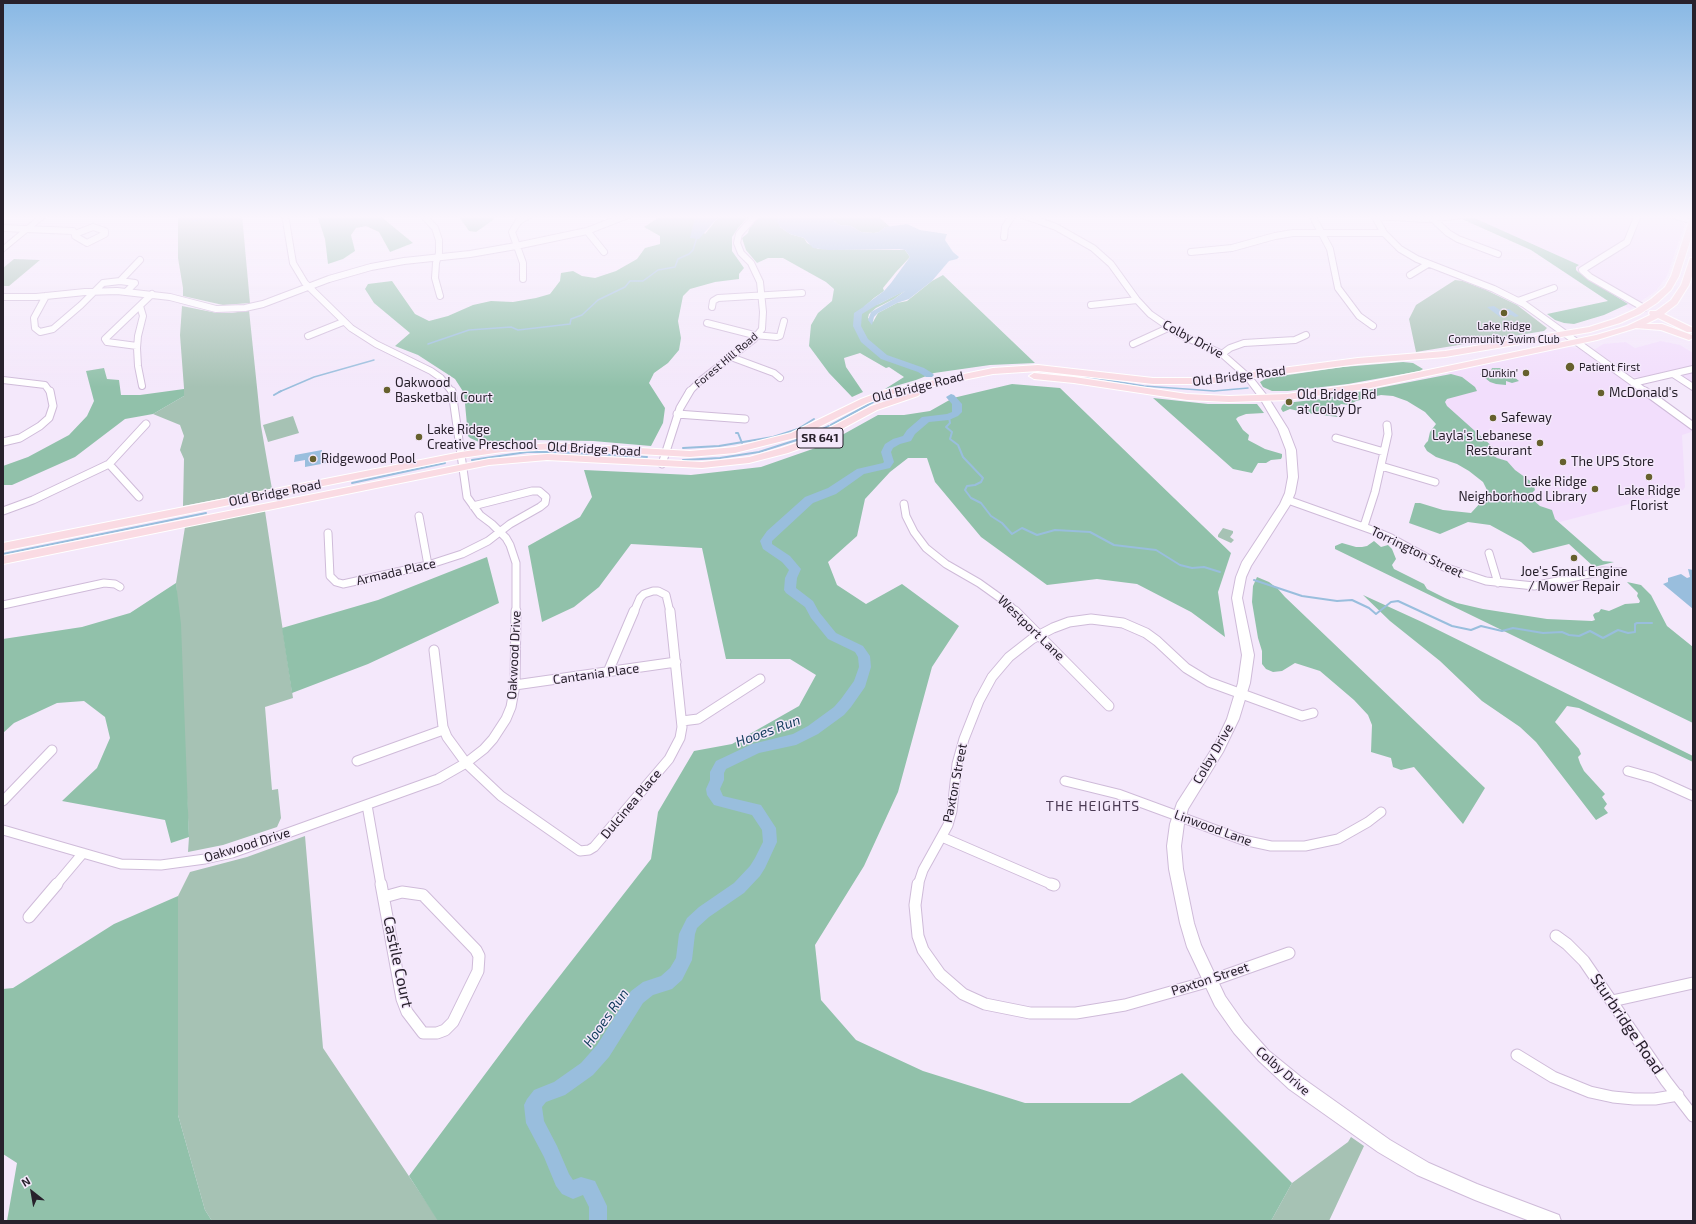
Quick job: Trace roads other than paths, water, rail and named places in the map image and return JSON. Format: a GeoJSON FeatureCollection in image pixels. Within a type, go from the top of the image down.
{"type":"FeatureCollection","features":[{"type":"Feature","properties":{"kind":"main road","name":"Old Bridge Road"},"geometry":{"type":"LineString","coordinates":[[3,547],[461,455],[502,449],[535,446],[582,447],[666,453],[719,452],[763,444],[806,430],[853,406],[879,395],[994,370],[1053,368],[1137,380],[1166,382],[1206,381],[1352,362],[1446,354],[1565,334],[1616,321],[1644,308],[1662,295],[1674,279],[1677,272]]}},
{"type":"Feature","properties":{"kind":"main road","name":"Old Bridge Road"},"geometry":{"type":"LineString","coordinates":[[3,560],[502,460],[537,457],[579,458],[662,464],[717,464],[767,456],[801,446],[820,438],[866,412],[896,400],[943,387],[996,378],[1041,376],[1187,397],[1229,399],[1265,399],[1344,390],[1576,342],[1630,328],[1657,315],[1674,302],[1683,290],[1689,272]]}},
{"type":"Feature","properties":{"kind":"main road"},"geometry":{"type":"LineString","coordinates":[[1683,290],[1682,299],[1677,312],[1692,334]]}},
{"type":"Feature","properties":{"kind":"main road"},"geometry":{"type":"LineString","coordinates":[[1644,308],[1657,315],[1661,321],[1692,334]]}},
{"type":"Feature","properties":{"kind":"main road"},"geometry":{"type":"LineString","coordinates":[[1630,328],[1659,326],[1692,334]]}},
{"type":"Feature","properties":{"kind":"main road"},"geometry":{"type":"LineString","coordinates":[[1446,354],[1460,366]]}},
{"type":"Feature","properties":{"kind":"street"},"geometry":{"type":"LineString","coordinates":[[120,281],[128,272]]}},
{"type":"Feature","properties":{"kind":"street","name":"Oakwood Drive"},"geometry":{"type":"LineString","coordinates":[[3,830],[121,864],[162,865],[198,861],[232,853],[438,779],[466,763],[484,749],[501,728],[511,707],[515,685],[516,563],[510,545],[500,531],[480,515],[473,506],[465,488],[454,396],[447,384],[432,371],[376,344],[343,322],[309,287],[298,272]]}},
{"type":"Feature","properties":{"kind":"street"},"geometry":{"type":"LineString","coordinates":[[3,297],[46,296],[95,291],[127,291],[152,294],[205,307],[236,309],[263,304],[354,272]]}},
{"type":"Feature","properties":{"kind":"street"},"geometry":{"type":"LineString","coordinates":[[436,272],[435,278],[440,296]]}},
{"type":"Feature","properties":{"kind":"street"},"geometry":{"type":"LineString","coordinates":[[523,272],[523,279]]}},
{"type":"Feature","properties":{"kind":"street","name":"Forest Hill Road"},"geometry":{"type":"LineString","coordinates":[[662,464],[677,414],[684,400],[694,386],[758,335],[763,326],[762,295],[756,272]]}},
{"type":"Feature","properties":{"kind":"street","name":"Colby Drive"},"geometry":{"type":"LineString","coordinates":[[1117,272],[1137,300],[1150,314],[1168,328],[1222,354],[1247,376],[1265,399],[1283,429],[1291,450],[1294,477],[1288,500],[1280,515],[1246,565],[1241,576],[1237,598],[1248,655],[1246,676],[1241,694],[1225,738],[1188,796],[1179,815],[1174,846],[1177,878],[1194,947],[1220,1001],[1252,1044],[1276,1068],[1313,1097],[1384,1146],[1423,1169],[1474,1192],[1553,1221]]}},
{"type":"Feature","properties":{"kind":"street"},"geometry":{"type":"LineString","coordinates":[[1335,272],[1338,288],[1359,316],[1373,326]]}},
{"type":"Feature","properties":{"kind":"street"},"geometry":{"type":"LineString","coordinates":[[1410,275],[1415,272]]}},
{"type":"Feature","properties":{"kind":"street"},"geometry":{"type":"LineString","coordinates":[[1449,272],[1494,289],[1518,301],[1693,426]]}},
{"type":"Feature","properties":{"kind":"street"},"geometry":{"type":"LineString","coordinates":[[1584,272],[1590,277],[1644,308]]}},
{"type":"Feature","properties":{"kind":"street"},"geometry":{"type":"LineString","coordinates":[[46,296],[34,318],[35,328],[40,332],[53,329],[103,282],[120,281],[135,284],[127,291]]}},
{"type":"Feature","properties":{"kind":"street"},"geometry":{"type":"LineString","coordinates":[[1518,301],[1554,288]]}},
{"type":"Feature","properties":{"kind":"street"},"geometry":{"type":"LineString","coordinates":[[712,307],[713,300],[716,298],[802,293]]}},
{"type":"Feature","properties":{"kind":"street"},"geometry":{"type":"LineString","coordinates":[[137,346],[107,342],[104,339],[152,294]]}},
{"type":"Feature","properties":{"kind":"street"},"geometry":{"type":"LineString","coordinates":[[1091,305],[1137,300]]}},
{"type":"Feature","properties":{"kind":"street"},"geometry":{"type":"LineString","coordinates":[[140,306],[143,316],[137,346],[138,366],[142,386]]}},
{"type":"Feature","properties":{"kind":"street"},"geometry":{"type":"LineString","coordinates":[[707,323],[758,335],[780,336],[784,321]]}},
{"type":"Feature","properties":{"kind":"street"},"geometry":{"type":"LineString","coordinates":[[308,336],[343,322]]}},
{"type":"Feature","properties":{"kind":"street"},"geometry":{"type":"LineString","coordinates":[[1133,344],[1168,328]]}},
{"type":"Feature","properties":{"kind":"street"},"geometry":{"type":"LineString","coordinates":[[1222,354],[1230,348],[1244,344],[1295,340],[1306,335]]}},
{"type":"Feature","properties":{"kind":"street"},"geometry":{"type":"LineString","coordinates":[[731,357],[774,373],[780,378]]}},
{"type":"Feature","properties":{"kind":"street"},"geometry":{"type":"LineString","coordinates":[[1633,383],[1693,369]]}},
{"type":"Feature","properties":{"kind":"street"},"geometry":{"type":"LineString","coordinates":[[1673,374],[1693,387]]}},
{"type":"Feature","properties":{"kind":"street"},"geometry":{"type":"LineString","coordinates":[[3,380],[45,385],[49,389],[53,406],[49,418],[40,426],[20,438],[3,442]]}},
{"type":"Feature","properties":{"kind":"street"},"geometry":{"type":"LineString","coordinates":[[677,414],[745,419]]}},
{"type":"Feature","properties":{"kind":"street"},"geometry":{"type":"LineString","coordinates":[[3,511],[33,500],[109,464],[146,424]]}},
{"type":"Feature","properties":{"kind":"street"},"geometry":{"type":"LineString","coordinates":[[1364,526],[1375,492],[1381,466],[1388,434],[1387,425]]}},
{"type":"Feature","properties":{"kind":"street"},"geometry":{"type":"LineString","coordinates":[[1336,438],[1384,452]]}},
{"type":"Feature","properties":{"kind":"street"},"geometry":{"type":"LineString","coordinates":[[109,464],[139,497]]}},
{"type":"Feature","properties":{"kind":"street"},"geometry":{"type":"LineString","coordinates":[[1381,466],[1435,482]]}},
{"type":"Feature","properties":{"kind":"street","name":"Armada Place"},"geometry":{"type":"LineString","coordinates":[[328,534],[330,576],[340,584],[447,560],[475,548],[493,538],[500,531],[543,504],[546,500],[545,495],[536,490],[473,506]]}},
{"type":"Feature","properties":{"kind":"street","name":"Torrington Street"},"geometry":{"type":"LineString","coordinates":[[1288,500],[1364,526],[1391,538],[1444,567],[1471,577],[1498,583],[1534,586],[1603,571],[1621,572]]}},
{"type":"Feature","properties":{"kind":"street","name":"Westport Lane"},"geometry":{"type":"LineString","coordinates":[[904,504],[906,516],[914,532],[926,548],[946,564],[992,592],[1021,616],[1109,706]]}},
{"type":"Feature","properties":{"kind":"street"},"geometry":{"type":"LineString","coordinates":[[419,516],[428,565]]}},
{"type":"Feature","properties":{"kind":"street"},"geometry":{"type":"LineString","coordinates":[[1489,553],[1498,583]]}},
{"type":"Feature","properties":{"kind":"street"},"geometry":{"type":"LineString","coordinates":[[3,605],[104,583],[115,584],[120,587]]}},
{"type":"Feature","properties":{"kind":"street","name":"Dulcinea Place"},"geometry":{"type":"LineString","coordinates":[[434,650],[443,730],[466,763],[508,802],[576,849],[585,851],[594,846],[668,759],[680,738],[682,721],[672,622],[668,598],[662,592],[653,591],[644,594],[637,602],[608,672]]}},
{"type":"Feature","properties":{"kind":"street","name":"Paxton Street"},"geometry":{"type":"LineString","coordinates":[[1289,953],[1210,981],[1125,1005],[1076,1013],[1030,1013],[985,1004],[968,997],[950,985],[929,960],[918,936],[915,905],[923,870],[942,837],[952,811],[957,764],[964,739],[979,701],[1001,666],[1020,648],[1040,635],[1061,625],[1080,620],[1102,619],[1123,623],[1136,628],[1157,641],[1177,660],[1209,682],[1302,716],[1313,713]]}},
{"type":"Feature","properties":{"kind":"street","name":"Cantania Place"},"geometry":{"type":"LineString","coordinates":[[515,685],[676,662]]}},
{"type":"Feature","properties":{"kind":"street"},"geometry":{"type":"LineString","coordinates":[[682,721],[690,721],[706,715],[760,679]]}},
{"type":"Feature","properties":{"kind":"street"},"geometry":{"type":"LineString","coordinates":[[358,761],[443,730]]}},
{"type":"Feature","properties":{"kind":"street"},"geometry":{"type":"LineString","coordinates":[[3,801],[52,750]]}},
{"type":"Feature","properties":{"kind":"street"},"geometry":{"type":"LineString","coordinates":[[1628,771],[1653,778],[1693,796]]}},
{"type":"Feature","properties":{"kind":"street","name":"Linwood Lane"},"geometry":{"type":"LineString","coordinates":[[1065,781],[1118,794],[1179,815],[1243,840],[1271,846],[1288,847],[1320,844],[1338,839],[1381,812]]}},
{"type":"Feature","properties":{"kind":"street","name":"Castile Court"},"geometry":{"type":"LineString","coordinates":[[367,804],[402,999],[407,1012],[423,1033],[438,1033],[445,1030],[453,1022],[478,970],[479,956],[476,950],[423,895],[402,892],[384,897]]}},
{"type":"Feature","properties":{"kind":"street"},"geometry":{"type":"LineString","coordinates":[[942,837],[1054,885]]}},
{"type":"Feature","properties":{"kind":"street"},"geometry":{"type":"LineString","coordinates":[[29,917],[83,853]]}},
{"type":"Feature","properties":{"kind":"street","name":"Sturbridge Road"},"geometry":{"type":"LineString","coordinates":[[1556,936],[1567,944],[1584,961],[1693,1116]]}},
{"type":"Feature","properties":{"kind":"street"},"geometry":{"type":"LineString","coordinates":[[1612,1001],[1693,983]]}},
{"type":"Feature","properties":{"kind":"street"},"geometry":{"type":"LineString","coordinates":[[1517,1054],[1553,1077],[1590,1092],[1634,1099],[1655,1099],[1678,1096]]}},
{"type":"Feature","properties":{"kind":"water"},"geometry":{"type":"Polygon","coordinates":[[[899,272],[940,272],[932,281],[909,299],[897,303],[878,313],[874,317],[872,325],[868,320],[871,312],[905,291],[879,304],[863,309],[864,306],[884,291],[899,272]]]}},
{"type":"Feature","properties":{"kind":"water","name":"Lake Ridge Community Swim Club"},"geometry":{"type":"Polygon","coordinates":[[[1494,306],[1500,310],[1509,309],[1519,316],[1515,317],[1511,315],[1500,317],[1487,307],[1494,306]]]}},
{"type":"Feature","properties":{"kind":"water","name":"Ridgewood Pool"},"geometry":{"type":"Polygon","coordinates":[[[322,450],[322,457],[332,455],[332,462],[305,467],[305,460],[294,462],[295,455],[322,450]]]}},
{"type":"Feature","properties":{"kind":"water"},"geometry":{"type":"Polygon","coordinates":[[[1688,569],[1693,570],[1693,609],[1663,584],[1668,582],[1668,578],[1681,574],[1687,578],[1690,577],[1688,569]]]}},
{"type":"Feature","properties":{"kind":"waterway"},"geometry":{"type":"LineString","coordinates":[[428,344],[469,330],[511,327],[518,330],[570,324],[571,319],[582,315],[598,300],[625,287],[630,281],[643,281],[655,272]]}},
{"type":"Feature","properties":{"kind":"waterway","name":"Hooes Run"},"geometry":{"type":"LineString","coordinates":[[877,301],[858,313],[857,326],[864,340],[884,357],[921,370],[929,375]]}},
{"type":"Feature","properties":{"kind":"waterway"},"geometry":{"type":"LineString","coordinates":[[280,392],[314,377],[374,360]]}},
{"type":"Feature","properties":{"kind":"waterway"},"geometry":{"type":"LineString","coordinates":[[1029,371],[1045,371]]}},
{"type":"Feature","properties":{"kind":"waterway"},"geometry":{"type":"LineString","coordinates":[[1083,376],[1144,386],[1214,391],[1248,388]]}},
{"type":"Feature","properties":{"kind":"waterway"},"geometry":{"type":"LineString","coordinates":[[274,395],[280,392]]}},
{"type":"Feature","properties":{"kind":"waterway","name":"Hooes Run"},"geometry":{"type":"LineString","coordinates":[[598,1221],[598,1206],[589,1187],[581,1186],[573,1190],[568,1188],[562,1180],[551,1152],[535,1123],[533,1105],[540,1096],[559,1089],[587,1069],[603,1051],[637,997],[649,988],[666,983],[676,974],[684,960],[687,934],[692,923],[704,912],[739,888],[755,871],[760,863],[770,842],[769,828],[756,810],[719,801],[714,795],[713,789],[717,780],[717,772],[721,765],[757,748],[796,739],[813,730],[839,711],[846,703],[860,683],[865,667],[864,656],[859,649],[832,636],[815,615],[809,604],[790,590],[791,578],[795,569],[786,559],[767,546],[766,541],[771,534],[809,500],[832,491],[861,471],[886,466],[889,462],[886,452],[889,446],[897,441],[907,439],[911,432],[926,419],[949,417],[955,414],[957,412],[957,404],[951,397]]}},
{"type":"Feature","properties":{"kind":"waterway"},"geometry":{"type":"LineString","coordinates":[[831,425],[875,401]]}},
{"type":"Feature","properties":{"kind":"waterway"},"geometry":{"type":"LineString","coordinates":[[949,417],[950,423],[946,427],[952,432],[950,439],[958,445],[963,457],[983,478],[981,482],[975,485],[967,486],[965,490],[971,498],[981,503],[991,516],[1002,523],[1012,534],[1022,528],[1037,535],[1055,530],[1090,532],[1114,545],[1156,550],[1180,565],[1192,568],[1204,567],[1220,572]]}},
{"type":"Feature","properties":{"kind":"waterway"},"geometry":{"type":"LineString","coordinates":[[742,442],[773,437],[798,429],[814,419]]}},
{"type":"Feature","properties":{"kind":"waterway"},"geometry":{"type":"LineString","coordinates":[[683,460],[720,458],[759,452],[806,437],[829,426]]}},
{"type":"Feature","properties":{"kind":"waterway"},"geometry":{"type":"LineString","coordinates":[[736,433],[738,433],[742,442]]}},
{"type":"Feature","properties":{"kind":"waterway"},"geometry":{"type":"LineString","coordinates":[[683,448],[719,446],[742,442]]}},
{"type":"Feature","properties":{"kind":"waterway"},"geometry":{"type":"LineString","coordinates":[[472,460],[527,452],[556,452],[647,457]]}},
{"type":"Feature","properties":{"kind":"waterway"},"geometry":{"type":"LineString","coordinates":[[352,483],[445,463]]}},
{"type":"Feature","properties":{"kind":"waterway"},"geometry":{"type":"LineString","coordinates":[[3,554],[206,513]]}},
{"type":"Feature","properties":{"kind":"waterway"},"geometry":{"type":"LineString","coordinates":[[1254,580],[1302,596],[1337,601],[1352,600],[1369,608],[1376,614],[1391,602],[1398,601],[1452,626],[1471,630],[1481,626],[1502,631],[1513,628],[1543,633],[1562,632],[1569,635],[1579,636],[1590,631],[1603,638],[1618,630],[1628,633],[1635,632],[1635,624],[1637,623],[1652,623]]}},
{"type":"Feature","properties":{"kind":"place","name":"Lake Ridge Community Swim Club"},"geometry":{"type":"Point","coordinates":[1504,313]}},
{"type":"Feature","properties":{"kind":"place","name":"Patient First"},"geometry":{"type":"Point","coordinates":[1570,367]}},
{"type":"Feature","properties":{"kind":"place","name":"Dunkin'"},"geometry":{"type":"Point","coordinates":[1526,373]}},
{"type":"Feature","properties":{"kind":"place","name":"Oakwood Basketball Court"},"geometry":{"type":"Point","coordinates":[387,390]}},
{"type":"Feature","properties":{"kind":"place","name":"McDonald's"},"geometry":{"type":"Point","coordinates":[1601,393]}},
{"type":"Feature","properties":{"kind":"place","name":"Old Bridge Rd at Colby Dr"},"geometry":{"type":"Point","coordinates":[1289,402]}},
{"type":"Feature","properties":{"kind":"place","name":"Safeway"},"geometry":{"type":"Point","coordinates":[1493,418]}},
{"type":"Feature","properties":{"kind":"place","name":"Lake Ridge Creative Preschool"},"geometry":{"type":"Point","coordinates":[419,437]}},
{"type":"Feature","properties":{"kind":"place","name":"Layla's Lebanese Restaurant"},"geometry":{"type":"Point","coordinates":[1540,443]}},
{"type":"Feature","properties":{"kind":"place","name":"Ridgewood Pool"},"geometry":{"type":"Point","coordinates":[313,459]}},
{"type":"Feature","properties":{"kind":"place","name":"The UPS Store"},"geometry":{"type":"Point","coordinates":[1563,462]}},
{"type":"Feature","properties":{"kind":"place","name":"Lake Ridge Florist"},"geometry":{"type":"Point","coordinates":[1649,477]}},
{"type":"Feature","properties":{"kind":"place","name":"Lake Ridge Neighborhood Library"},"geometry":{"type":"Point","coordinates":[1595,489]}},
{"type":"Feature","properties":{"kind":"place","name":"Joe's Small Engine / Mower Repair"},"geometry":{"type":"Point","coordinates":[1574,558]}},
{"type":"Feature","properties":{"kind":"district","name":"THE HEIGHTS"},"geometry":{"type":"Point","coordinates":[1093,806]}}]}
